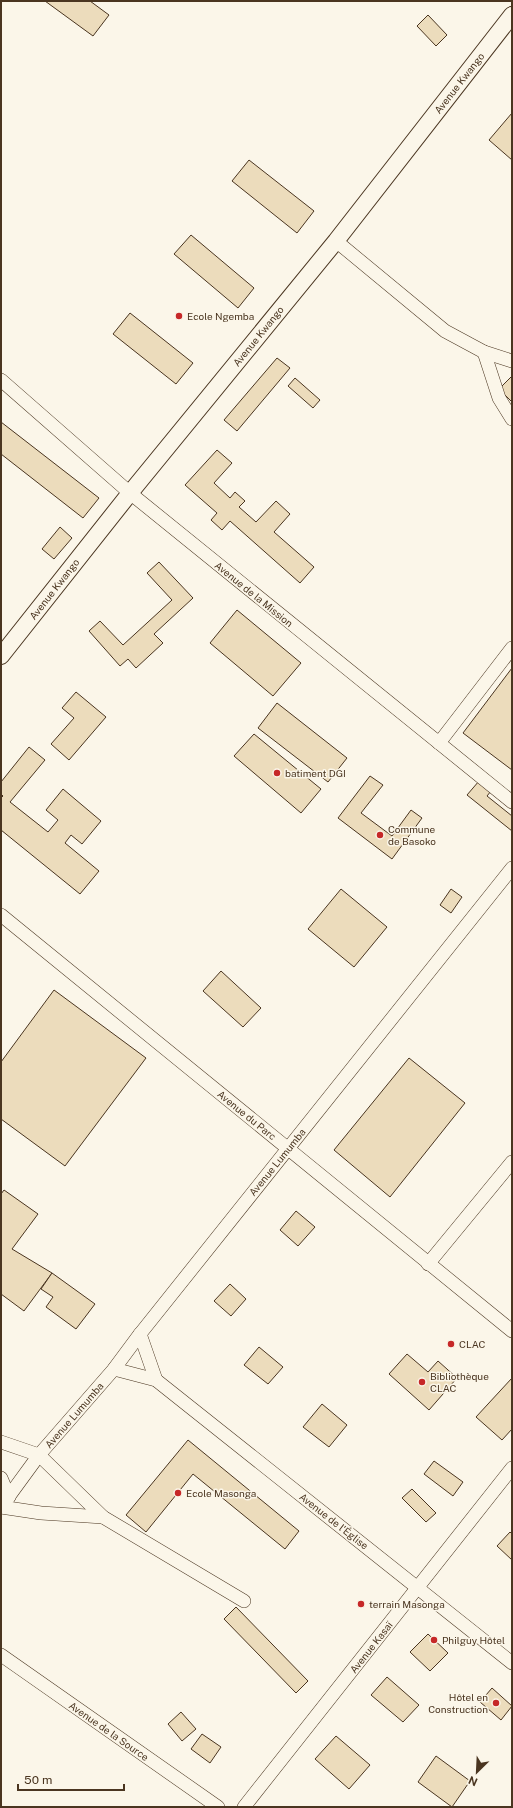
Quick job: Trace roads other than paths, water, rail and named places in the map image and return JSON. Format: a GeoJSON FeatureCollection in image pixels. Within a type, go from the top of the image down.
{"type":"FeatureCollection","features":[{"type":"Feature","properties":{"kind":"street","name":"Avenue Kwango"},"geometry":{"type":"LineString","coordinates":[[1,656],[130,493],[336,241],[512,15]]}},
{"type":"Feature","properties":{"kind":"street"},"geometry":{"type":"LineString","coordinates":[[336,241],[445,331],[484,352],[512,361]]}},
{"type":"Feature","properties":{"kind":"street"},"geometry":{"type":"LineString","coordinates":[[484,352],[499,398],[512,420]]}},
{"type":"Feature","properties":{"kind":"street","name":"Avenue de la Mission"},"geometry":{"type":"LineString","coordinates":[[1,380],[130,493],[512,802]]}},
{"type":"Feature","properties":{"kind":"street"},"geometry":{"type":"LineString","coordinates":[[439,743],[512,648]]}},
{"type":"Feature","properties":{"kind":"street","name":"Avenue Lumumba"},"geometry":{"type":"LineString","coordinates":[[4,1504],[39,1455],[114,1369],[140,1334],[512,868]]}},
{"type":"Feature","properties":{"kind":"street","name":"Avenue du Parc"},"geometry":{"type":"LineString","coordinates":[[1,915],[512,1331]]}},
{"type":"Feature","properties":{"kind":"street"},"geometry":{"type":"LineString","coordinates":[[428,1264],[512,1162]]}},
{"type":"Feature","properties":{"kind":"street"},"geometry":{"type":"LineString","coordinates":[[140,1334],[156,1380]]}},
{"type":"Feature","properties":{"kind":"street"},"geometry":{"type":"LineString","coordinates":[[114,1369],[156,1380]]}},
{"type":"Feature","properties":{"kind":"street","name":"Avenue de l'Église"},"geometry":{"type":"LineString","coordinates":[[156,1380],[512,1663]]}},
{"type":"Feature","properties":{"kind":"street"},"geometry":{"type":"LineString","coordinates":[[1,1442],[39,1455],[103,1517],[244,1601]]}},
{"type":"Feature","properties":{"kind":"street","name":"Avenue Kasaï"},"geometry":{"type":"LineString","coordinates":[[244,1807],[512,1468]]}},
{"type":"Feature","properties":{"kind":"street"},"geometry":{"type":"LineString","coordinates":[[1,1478],[4,1504],[41,1513],[103,1517]]}},
{"type":"Feature","properties":{"kind":"street","name":"Avenue de la Source"},"geometry":{"type":"LineString","coordinates":[[1,1655],[218,1807]]}},
{"type":"Feature","properties":{"kind":"place","name":"Ecole Ngemba"},"geometry":{"type":"Point","coordinates":[179,316]}},
{"type":"Feature","properties":{"kind":"place","name":"batiment DGI"},"geometry":{"type":"Point","coordinates":[277,773]}},
{"type":"Feature","properties":{"kind":"place","name":"Commune de Basoko"},"geometry":{"type":"Point","coordinates":[380,835]}},
{"type":"Feature","properties":{"kind":"place","name":"CLAC"},"geometry":{"type":"Point","coordinates":[451,1344]}},
{"type":"Feature","properties":{"kind":"place","name":"Bibliothèque CLAC"},"geometry":{"type":"Point","coordinates":[422,1382]}},
{"type":"Feature","properties":{"kind":"place","name":"Ecole Masonga"},"geometry":{"type":"Point","coordinates":[178,1493]}},
{"type":"Feature","properties":{"kind":"place","name":"terrain Masonga"},"geometry":{"type":"Point","coordinates":[361,1604]}},
{"type":"Feature","properties":{"kind":"place","name":"Philguy Hôtel"},"geometry":{"type":"Point","coordinates":[434,1640]}},
{"type":"Feature","properties":{"kind":"place","name":"Hôtel en Construction"},"geometry":{"type":"Point","coordinates":[496,1703]}}]}
